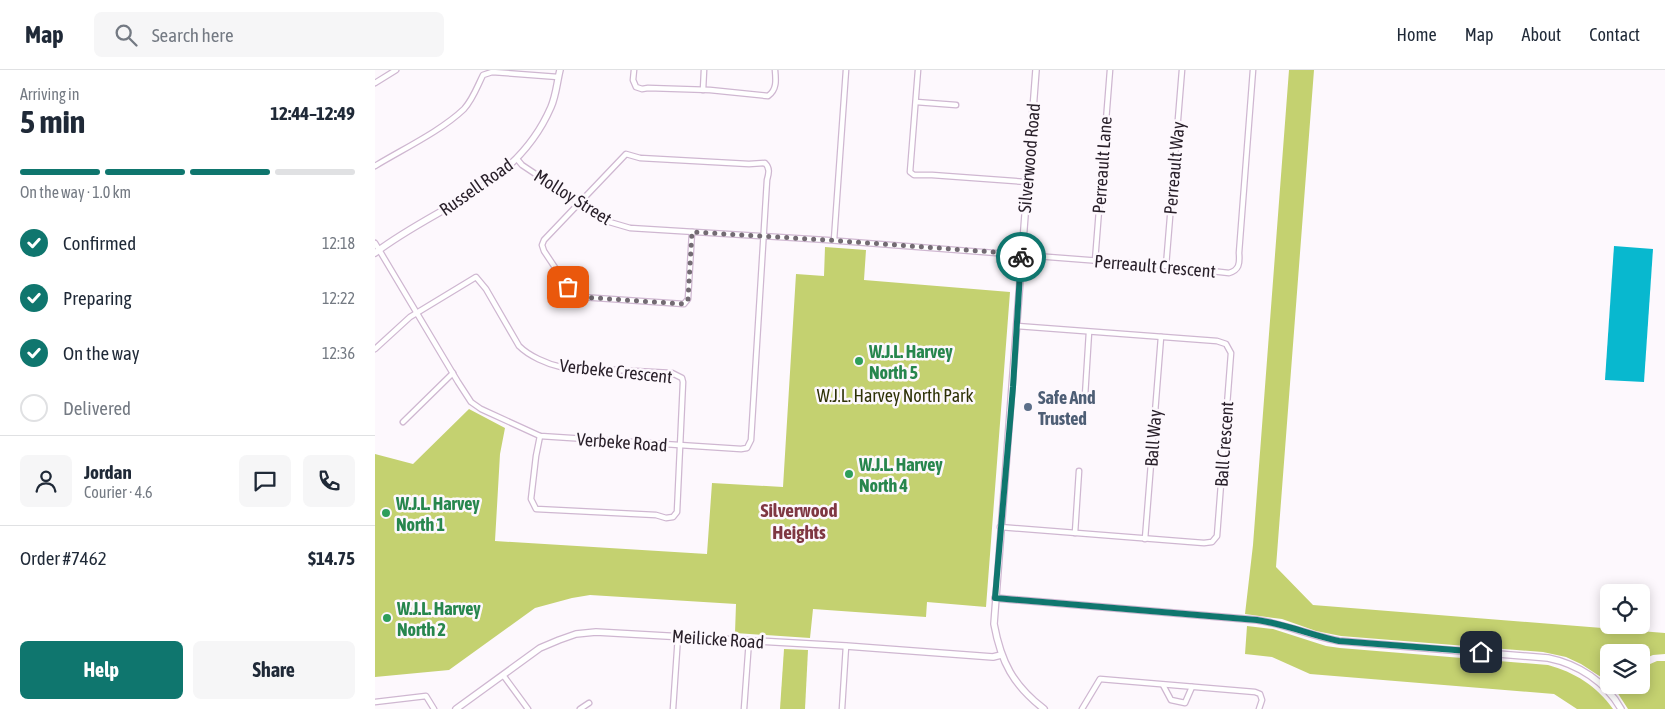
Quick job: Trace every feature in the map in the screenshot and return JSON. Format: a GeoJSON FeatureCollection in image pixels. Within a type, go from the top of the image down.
{"type":"FeatureCollection","features":[{"type":"Feature","properties":{"kind":"street"},"geometry":{"type":"LineString","coordinates":[[375,83],[397,70]]}},
{"type":"Feature","properties":{"kind":"street","name":"Russell Road"},"geometry":{"type":"LineString","coordinates":[[377,251],[486,185],[517,159],[531,142],[552,105],[560,70]]}},
{"type":"Feature","properties":{"kind":"street"},"geometry":{"type":"LineString","coordinates":[[634,70],[633,80],[636,87],[642,89],[703,90],[768,96],[773,93],[776,86],[775,70]]}},
{"type":"Feature","properties":{"kind":"street"},"geometry":{"type":"LineString","coordinates":[[703,90],[704,70]]}},
{"type":"Feature","properties":{"kind":"street"},"geometry":{"type":"LineString","coordinates":[[834,240],[846,70]]}},
{"type":"Feature","properties":{"kind":"street"},"geometry":{"type":"LineString","coordinates":[[918,70],[910,172],[914,175],[1027,182]]}},
{"type":"Feature","properties":{"kind":"street","name":"Silverwood Road"},"geometry":{"type":"LineString","coordinates":[[1036,70],[994,624],[1001,655],[1018,684],[1029,697],[1044,709]]}},
{"type":"Feature","properties":{"kind":"street","name":"Perreault Lane"},"geometry":{"type":"LineString","coordinates":[[1095,261],[1110,70]]}},
{"type":"Feature","properties":{"kind":"street","name":"Perreault Way"},"geometry":{"type":"LineString","coordinates":[[1166,266],[1182,70]]}},
{"type":"Feature","properties":{"kind":"street","name":"Perreault Crescent"},"geometry":{"type":"LineString","coordinates":[[1021,254],[1229,273],[1238,268],[1253,70]]}},
{"type":"Feature","properties":{"kind":"street"},"geometry":{"type":"LineString","coordinates":[[375,166],[447,122],[465,108],[477,90],[483,75],[492,72],[558,77]]}},
{"type":"Feature","properties":{"kind":"street"},"geometry":{"type":"LineString","coordinates":[[916,102],[956,105]]}},
{"type":"Feature","properties":{"kind":"street"},"geometry":{"type":"LineString","coordinates":[[692,232],[688,299],[684,304],[581,297],[568,287],[542,245],[544,240],[626,154],[640,158],[749,164],[765,163],[768,166],[769,172],[763,236]]}},
{"type":"Feature","properties":{"kind":"street","name":"Molloy Street"},"geometry":{"type":"LineString","coordinates":[[517,159],[522,165],[607,222],[630,228],[834,240],[1021,254]]}},
{"type":"Feature","properties":{"kind":"street","name":"Verbeke Road"},"geometry":{"type":"LineString","coordinates":[[375,243],[377,251],[453,373],[475,405],[490,414],[540,436],[741,449],[747,448],[751,440],[763,236]]}},
{"type":"Feature","properties":{"kind":"street","name":"Verbeke Crescent"},"geometry":{"type":"LineString","coordinates":[[417,313],[476,277],[519,346],[531,355],[561,367],[673,373],[683,382],[679,445]]}},
{"type":"Feature","properties":{"kind":"street"},"geometry":{"type":"LineString","coordinates":[[375,349],[417,313]]}},
{"type":"Feature","properties":{"kind":"street","name":"Ball Crescent"},"geometry":{"type":"LineString","coordinates":[[1000,527],[1204,543],[1212,542],[1217,536],[1231,353],[1226,344],[1222,342],[1017,326]]}},
{"type":"Feature","properties":{"kind":"street"},"geometry":{"type":"LineString","coordinates":[[1085,396],[1089,332]]}},
{"type":"Feature","properties":{"kind":"street","name":"Ball Way"},"geometry":{"type":"LineString","coordinates":[[1145,539],[1161,337]]}},
{"type":"Feature","properties":{"kind":"street"},"geometry":{"type":"LineString","coordinates":[[403,422],[453,373]]}},
{"type":"Feature","properties":{"kind":"street"},"geometry":{"type":"LineString","coordinates":[[540,436],[531,500],[536,509],[666,518],[673,518],[677,512],[679,445]]}},
{"type":"Feature","properties":{"kind":"street"},"geometry":{"type":"LineString","coordinates":[[1075,533],[1079,471]]}},
{"type":"Feature","properties":{"kind":"street"},"geometry":{"type":"LineString","coordinates":[[995,598],[1251,619],[1276,622],[1321,638],[1339,641],[1548,658],[1575,666],[1592,677],[1611,694],[1621,709]]}},
{"type":"Feature","properties":{"kind":"street","name":"Meilicke Road"},"geometry":{"type":"LineString","coordinates":[[456,709],[540,648],[576,634],[596,632],[846,646],[993,657],[1001,655]]}},
{"type":"Feature","properties":{"kind":"street"},"geometry":{"type":"LineString","coordinates":[[673,709],[678,636]]}},
{"type":"Feature","properties":{"kind":"street"},"geometry":{"type":"LineString","coordinates":[[744,709],[749,640]]}},
{"type":"Feature","properties":{"kind":"street"},"geometry":{"type":"LineString","coordinates":[[842,709],[846,646]]}},
{"type":"Feature","properties":{"kind":"street"},"geometry":{"type":"LineString","coordinates":[[503,675],[528,709]]}},
{"type":"Feature","properties":{"kind":"street"},"geometry":{"type":"LineString","coordinates":[[1082,709],[1100,679],[1255,692],[1262,698],[1259,709]]}},
{"type":"Feature","properties":{"kind":"street"},"geometry":{"type":"LineString","coordinates":[[1163,684],[1171,700],[1185,703],[1192,687]]}},
{"type":"Feature","properties":{"kind":"street"},"geometry":{"type":"LineString","coordinates":[[375,702],[425,696],[434,709]]}},
{"type":"Feature","properties":{"kind":"street"},"geometry":{"type":"LineString","coordinates":[[580,709],[589,703]]}},
{"type":"Feature","properties":{"kind":"green space"},"geometry":{"type":"Polygon","coordinates":[[[1289,70],[1314,70],[1276,567],[1313,605],[1600,628],[1600,634],[1665,633],[1665,654],[1650,656],[1650,644],[1600,644],[1600,676],[1566,657],[1543,652],[1341,636],[1316,631],[1282,619],[1245,614],[1253,545],[1289,70]]]}},
{"type":"Feature","properties":{"kind":"green space","name":"W.J.L. Harvey North Park"},"geometry":{"type":"Polygon","coordinates":[[[825,247],[866,250],[864,280],[1010,292],[986,607],[927,602],[926,617],[813,609],[810,638],[735,633],[736,604],[590,595],[535,608],[449,670],[375,677],[375,454],[413,464],[469,409],[505,428],[500,454],[495,541],[707,554],[712,483],[783,487],[796,274],[824,276],[825,247]]]}},
{"type":"Feature","properties":{"kind":"green space"},"geometry":{"type":"Polygon","coordinates":[[[1247,626],[1273,629],[1326,646],[1340,648],[1548,665],[1584,681],[1600,693],[1613,709],[1577,709],[1554,694],[1310,674],[1272,657],[1245,654],[1247,626]]]}},
{"type":"Feature","properties":{"kind":"green space"},"geometry":{"type":"Polygon","coordinates":[[[784,649],[808,650],[805,709],[780,709],[784,649]]]}},
{"type":"Feature","properties":{"kind":"green space"},"geometry":{"type":"Polygon","coordinates":[[[1657,661],[1665,661],[1665,709],[1628,709],[1618,694],[1650,694],[1650,664],[1657,661]]]}},
{"type":"Feature","properties":{"kind":"water"},"geometry":{"type":"Polygon","coordinates":[[[1614,246],[1653,249],[1644,382],[1605,380],[1614,246]]]}},
{"type":"Feature","properties":{"kind":"way so far"},"geometry":{"type":"LineString","coordinates":[[568,287],[581,297],[684,304],[688,299],[692,232],[1021,254],[1021,257]]}},
{"type":"Feature","properties":{"kind":"place","name":"W.J.L. Harvey North 5"},"geometry":{"type":"Point","coordinates":[859,361]}},
{"type":"Feature","properties":{"kind":"place","name":"Safe And Trusted"},"geometry":{"type":"Point","coordinates":[1028,407]}},
{"type":"Feature","properties":{"kind":"place","name":"W.J.L. Harvey North 4"},"geometry":{"type":"Point","coordinates":[849,474]}},
{"type":"Feature","properties":{"kind":"place","name":"W.J.L. Harvey North 1"},"geometry":{"type":"Point","coordinates":[386,513]}},
{"type":"Feature","properties":{"kind":"place","name":"W.J.L. Harvey North 2"},"geometry":{"type":"Point","coordinates":[387,618]}},
{"type":"Feature","properties":{"kind":"district","name":"Silverwood Heights"},"geometry":{"type":"Point","coordinates":[799,521]}},
{"type":"Feature","properties":{"kind":"route"},"geometry":{"type":"LineString","coordinates":[[1021,257],[1013,387],[995,598],[1276,622],[1321,638],[1339,641],[1481,652]]}}]}
